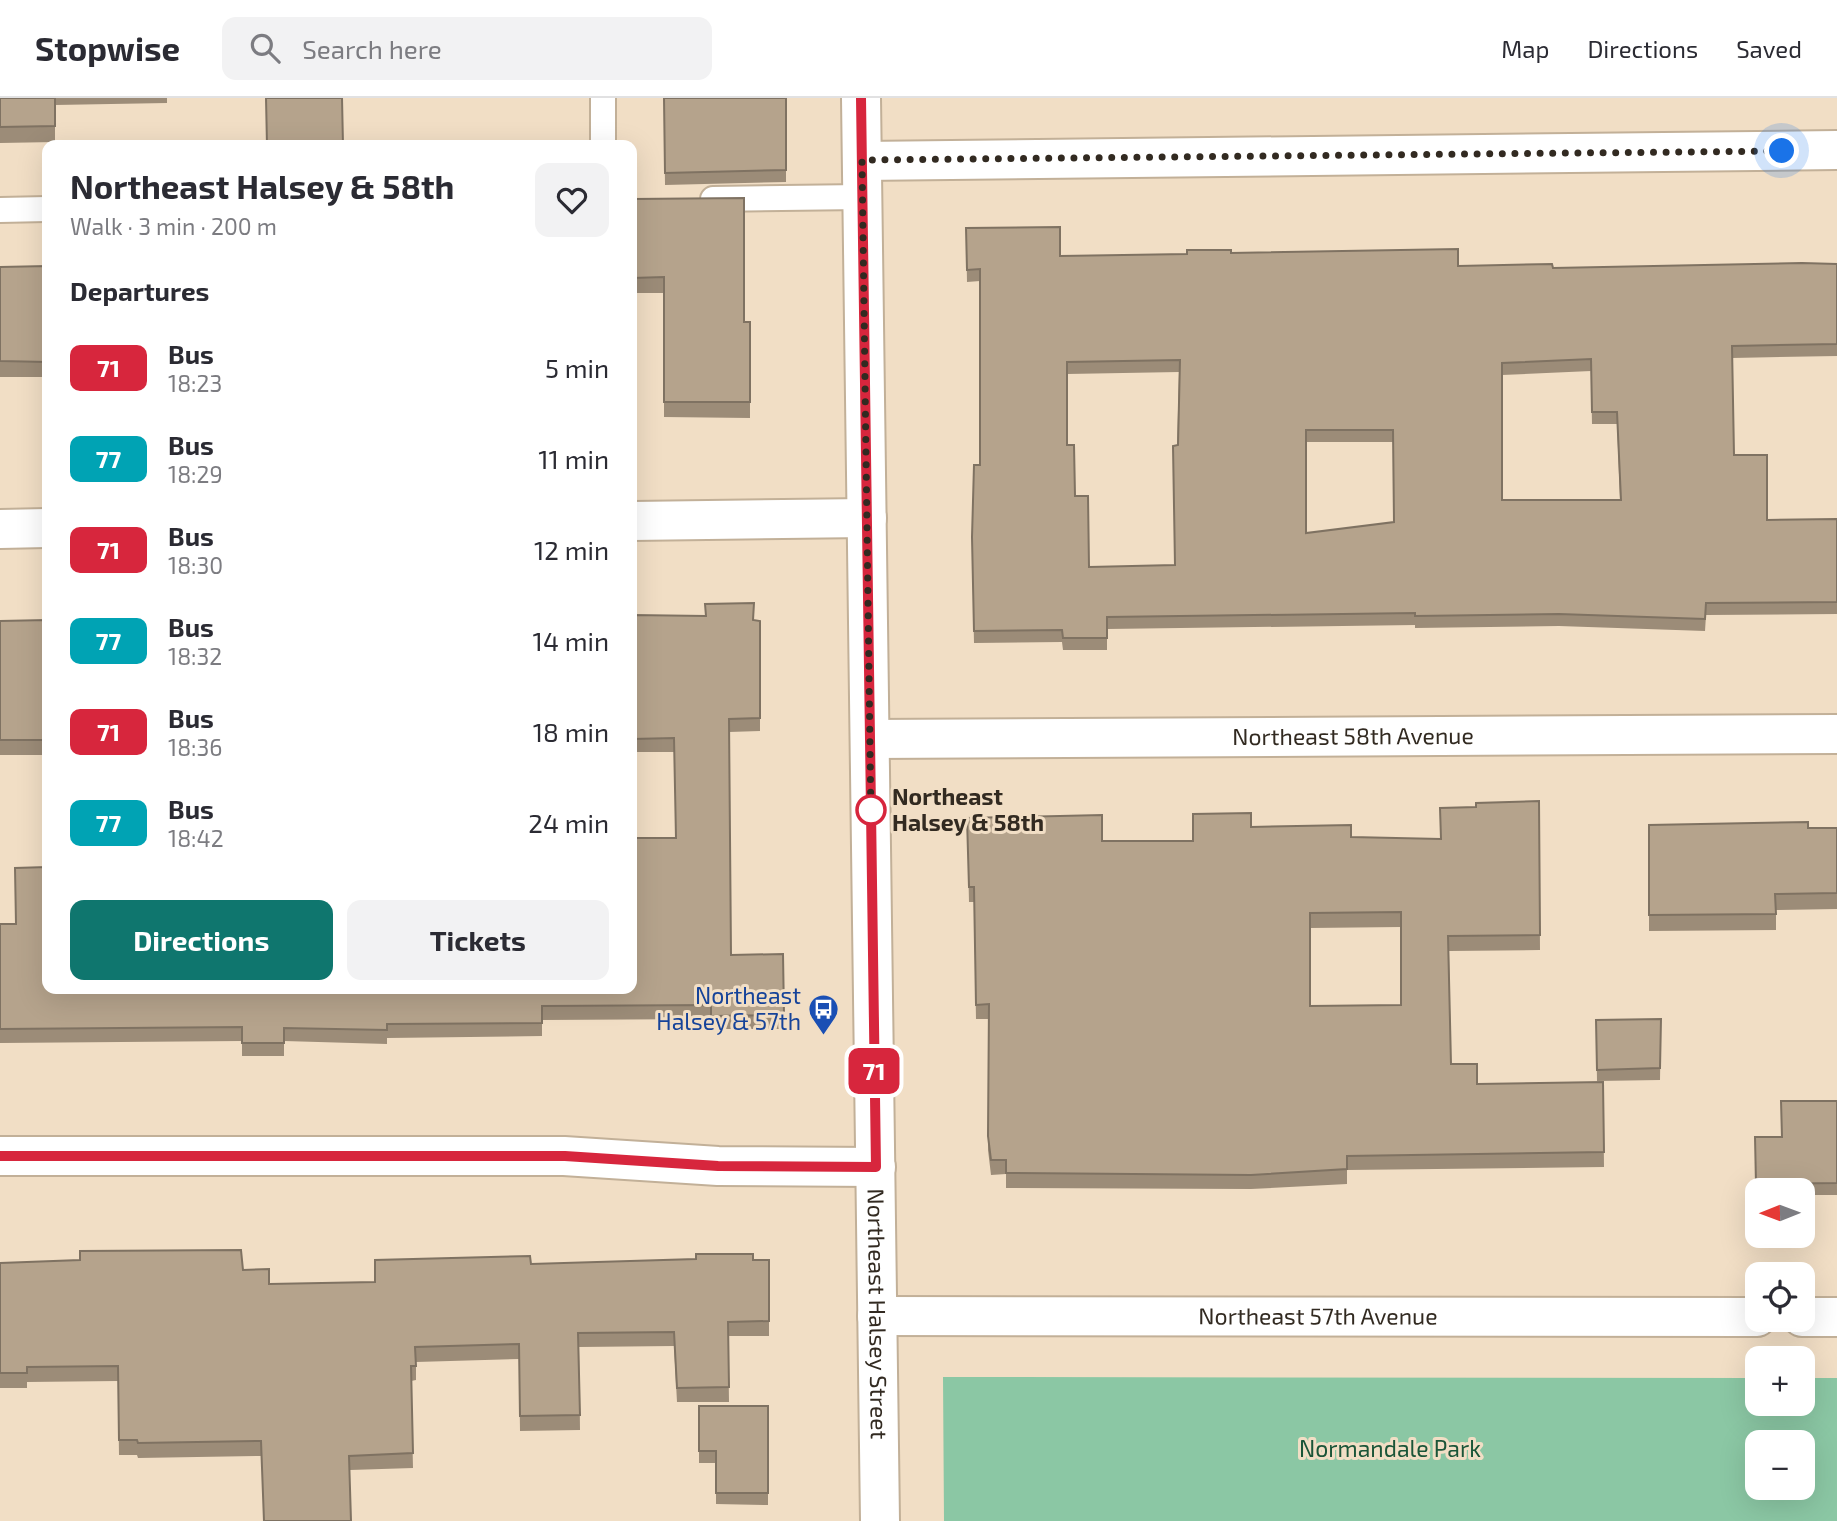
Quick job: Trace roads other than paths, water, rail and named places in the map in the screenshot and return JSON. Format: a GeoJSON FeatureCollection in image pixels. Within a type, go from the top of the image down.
{"type":"FeatureCollection","features":[{"type":"Feature","properties":{"kind":"street","name":"Northeast Halsey Street"},"geometry":{"type":"LineString","coordinates":[[861,98],[880,1521]]}},
{"type":"Feature","properties":{"kind":"street"},"geometry":{"type":"LineString","coordinates":[[862,179],[1837,150]]}},
{"type":"Feature","properties":{"kind":"street"},"geometry":{"type":"LineString","coordinates":[[637,521],[867,518]]}},
{"type":"Feature","properties":{"kind":"street"},"geometry":{"type":"LineString","coordinates":[[0,529],[42,528]]}},
{"type":"Feature","properties":{"kind":"street","name":"Northeast 58th Avenue"},"geometry":{"type":"LineString","coordinates":[[870,739],[1837,734]]}},
{"type":"Feature","properties":{"kind":"street"},"geometry":{"type":"LineString","coordinates":[[0,1156],[565,1156],[718,1166],[876,1167]]}},
{"type":"Feature","properties":{"kind":"street","name":"Northeast 57th Avenue"},"geometry":{"type":"LineString","coordinates":[[877,1315],[1745,1317]]}},
{"type":"Feature","properties":{"kind":"street"},"geometry":{"type":"LineString","coordinates":[[1815,1317],[1837,1317]]}},
{"type":"Feature","properties":{"kind":"lane"},"geometry":{"type":"LineString","coordinates":[[603,98],[603,140]]}},
{"type":"Feature","properties":{"kind":"lane"},"geometry":{"type":"LineString","coordinates":[[686,200],[862,179]]}},
{"type":"Feature","properties":{"kind":"lane"},"geometry":{"type":"LineString","coordinates":[[0,210],[42,209]]}},
{"type":"Feature","properties":{"kind":"place","name":"Northeast Halsey & 58th"},"geometry":{"type":"Point","coordinates":[871,810]}},
{"type":"Feature","properties":{"kind":"place","name":"Northeast Halsey & 57th"},"geometry":{"type":"Point","coordinates":[824,1036]}},
{"type":"Feature","properties":{"kind":"park label","name":"Normandale Park"},"geometry":{"type":"Point","coordinates":[1390,1449]}}]}
